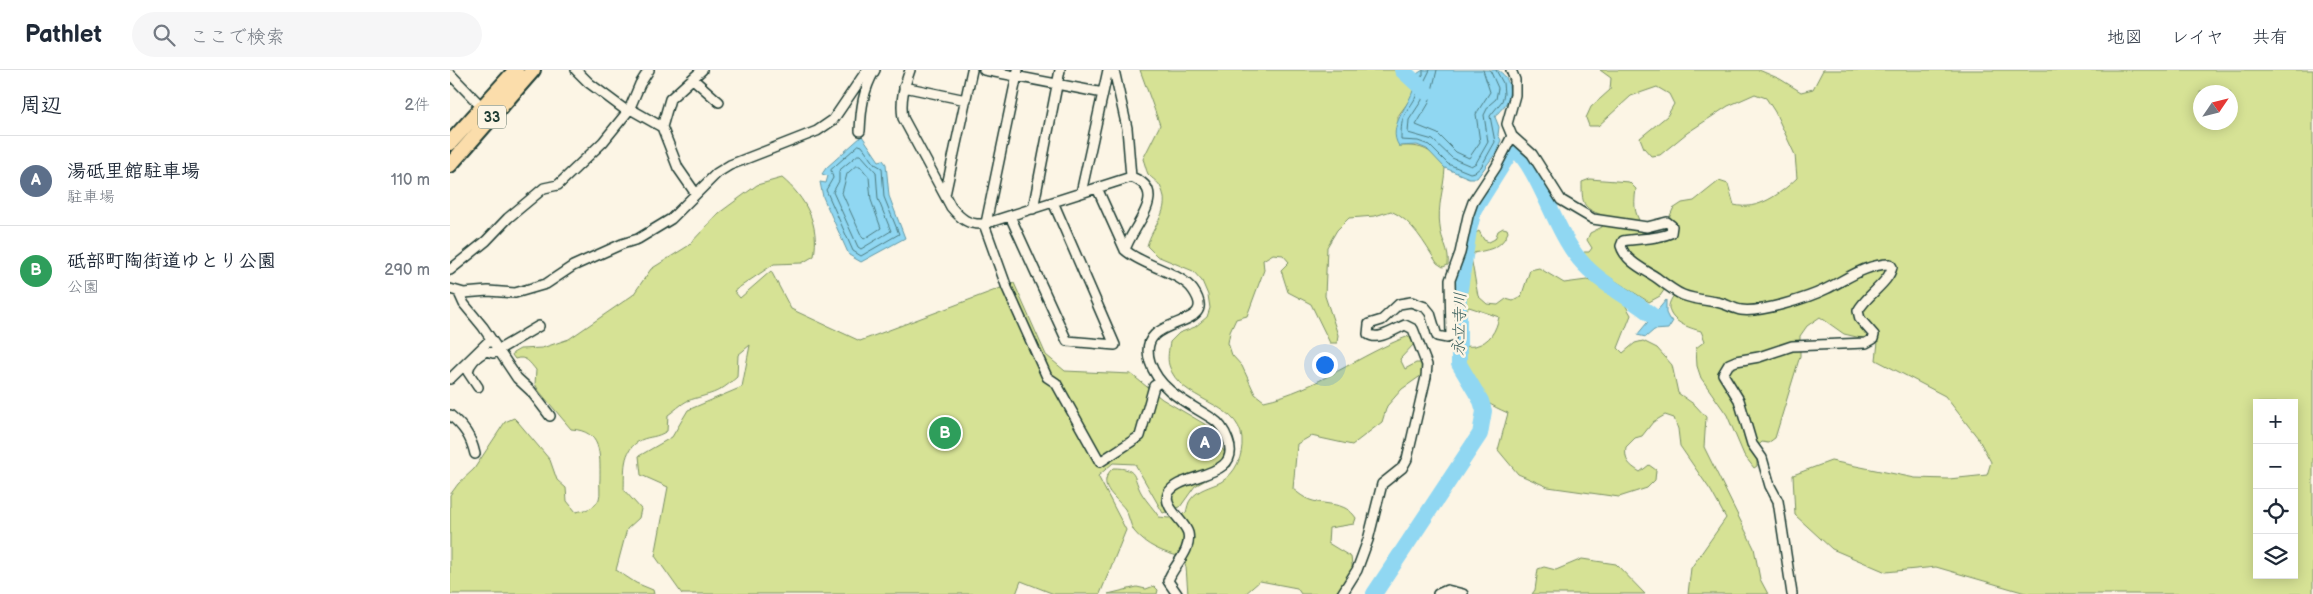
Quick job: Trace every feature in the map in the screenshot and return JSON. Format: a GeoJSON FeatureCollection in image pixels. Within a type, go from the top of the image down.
{"type":"FeatureCollection","features":[{"type":"Feature","properties":{"kind":"highway","name":"33"},"geometry":{"type":"LineString","coordinates":[[450,142],[516,70]]}},
{"type":"Feature","properties":{"kind":"highway","name":"33"},"geometry":{"type":"LineString","coordinates":[[450,165],[533,70]]}},
{"type":"Feature","properties":{"kind":"street"},"geometry":{"type":"LineString","coordinates":[[576,70],[589,83],[624,109],[662,127]]}},
{"type":"Feature","properties":{"kind":"street"},"geometry":{"type":"LineString","coordinates":[[450,270],[486,241],[508,218],[544,188],[558,185],[612,132],[629,110],[640,84],[649,70]]}},
{"type":"Feature","properties":{"kind":"street"},"geometry":{"type":"LineString","coordinates":[[696,194],[678,168],[662,127],[670,99],[702,70]]}},
{"type":"Feature","properties":{"kind":"street"},"geometry":{"type":"LineString","coordinates":[[450,289],[459,293],[488,291],[515,293],[546,284],[573,266],[622,244],[638,239],[657,229],[678,214],[717,173],[730,165],[817,131],[833,120],[867,70]]}},
{"type":"Feature","properties":{"kind":"street"},"geometry":{"type":"LineString","coordinates":[[860,131],[862,100],[866,85],[875,70]]}},
{"type":"Feature","properties":{"kind":"street"},"geometry":{"type":"LineString","coordinates":[[910,70],[904,87],[901,105],[903,118],[952,208],[961,219],[974,224],[985,224],[1131,177],[1143,184],[1150,200],[1147,209],[1127,240],[1124,250]]}},
{"type":"Feature","properties":{"kind":"street"},"geometry":{"type":"LineString","coordinates":[[945,195],[972,70]]}},
{"type":"Feature","properties":{"kind":"street"},"geometry":{"type":"LineString","coordinates":[[984,70],[1017,73],[1056,85],[1103,93]]}},
{"type":"Feature","properties":{"kind":"street"},"geometry":{"type":"LineString","coordinates":[[1033,209],[1060,70]]}},
{"type":"Feature","properties":{"kind":"street"},"geometry":{"type":"LineString","coordinates":[[1081,193],[1108,70]]}},
{"type":"Feature","properties":{"kind":"street"},"geometry":{"type":"LineString","coordinates":[[1114,70],[1127,128],[1131,177]]}},
{"type":"Feature","properties":{"kind":"street"},"geometry":{"type":"LineString","coordinates":[[1511,70],[1515,80],[1515,95],[1507,124],[1512,136],[1532,154],[1561,200],[1593,219],[1646,227],[1666,222],[1670,224],[1673,229],[1671,233],[1665,236],[1623,241],[1621,246],[1629,259],[1670,290],[1686,298],[1727,304],[1740,310],[1764,309],[1824,290],[1866,268],[1883,264],[1890,264],[1892,267],[1888,277],[1867,297],[1858,311],[1860,319],[1874,335],[1866,343],[1792,346],[1759,357],[1736,361],[1729,364],[1723,374],[1739,400],[1752,444],[1762,458],[1770,486],[1778,501],[1792,594]]}},
{"type":"Feature","properties":{"kind":"street"},"geometry":{"type":"LineString","coordinates":[[1017,73],[985,224],[1007,288],[1046,377],[1056,383],[1100,462],[1140,436],[1154,386],[1160,382]]}},
{"type":"Feature","properties":{"kind":"street"},"geometry":{"type":"LineString","coordinates":[[450,74],[482,107]]}},
{"type":"Feature","properties":{"kind":"street"},"geometry":{"type":"LineString","coordinates":[[693,79],[719,102]]}},
{"type":"Feature","properties":{"kind":"street"},"geometry":{"type":"LineString","coordinates":[[904,87],[966,100]]}},
{"type":"Feature","properties":{"kind":"street"},"geometry":{"type":"LineString","coordinates":[[1342,594],[1357,570],[1368,540],[1381,495],[1382,484],[1402,468],[1407,458],[1426,377],[1427,365],[1413,328],[1405,325],[1378,337],[1368,334],[1367,329],[1369,324],[1382,320],[1399,304],[1411,302],[1425,307],[1430,313],[1437,336],[1451,337],[1450,280],[1460,254],[1468,216],[1473,202],[1496,167],[1512,136]]}},
{"type":"Feature","properties":{"kind":"street"},"geometry":{"type":"LineString","coordinates":[[1097,188],[1124,250],[1134,258],[1188,284],[1195,294],[1198,306],[1195,315],[1187,320],[1173,323],[1157,331],[1150,339],[1149,361],[1160,382],[1200,412],[1215,420],[1224,430],[1230,445],[1228,458],[1221,468],[1210,474],[1174,485],[1168,495],[1167,503],[1188,532],[1188,544],[1170,573],[1168,581],[1177,594]]}},
{"type":"Feature","properties":{"kind":"street"},"geometry":{"type":"LineString","coordinates":[[1010,216],[1067,341],[1115,345],[1053,202]]}},
{"type":"Feature","properties":{"kind":"street"},"geometry":{"type":"LineString","coordinates":[[459,293],[464,304],[517,378],[531,391],[550,416]]}},
{"type":"Feature","properties":{"kind":"street"},"geometry":{"type":"LineString","coordinates":[[478,387],[468,372],[468,366],[486,351],[493,353],[539,326]]}},
{"type":"Feature","properties":{"kind":"street"},"geometry":{"type":"LineString","coordinates":[[450,379],[490,338]]}},
{"type":"Feature","properties":{"kind":"street"},"geometry":{"type":"LineString","coordinates":[[450,414],[467,431],[472,440],[475,454]]}},
{"type":"Feature","properties":{"kind":"street"},"geometry":{"type":"LineString","coordinates":[[1438,594],[1447,590],[1462,594]]}},
{"type":"Feature","properties":{"kind":"green space"},"geometry":{"type":"Polygon","coordinates":[[[1140,70],[1398,70],[1414,87],[1412,97],[1398,116],[1399,146],[1414,146],[1431,152],[1445,168],[1439,219],[1448,255],[1448,265],[1443,267],[1437,263],[1423,240],[1412,227],[1399,215],[1391,211],[1375,216],[1349,218],[1337,230],[1327,247],[1325,296],[1338,335],[1337,343],[1330,343],[1311,304],[1288,292],[1281,270],[1289,262],[1283,255],[1273,254],[1263,260],[1264,270],[1247,316],[1236,319],[1230,332],[1228,343],[1232,355],[1242,366],[1255,394],[1264,401],[1302,389],[1373,352],[1409,336],[1414,344],[1400,359],[1405,369],[1416,363],[1421,363],[1422,375],[1402,389],[1387,406],[1382,422],[1352,445],[1311,436],[1297,444],[1293,489],[1310,500],[1341,506],[1356,518],[1354,524],[1329,528],[1328,543],[1351,557],[1353,572],[1335,594],[1301,594],[1297,588],[1260,581],[1245,594],[1188,594],[1186,567],[1182,557],[1156,548],[1144,541],[1134,531],[1125,509],[1108,490],[1106,485],[1108,474],[1113,468],[1127,470],[1134,475],[1142,494],[1159,517],[1169,518],[1186,513],[1189,502],[1194,496],[1221,482],[1231,474],[1240,458],[1242,445],[1238,426],[1231,417],[1184,387],[1175,377],[1169,365],[1170,342],[1179,333],[1195,327],[1207,317],[1210,308],[1208,295],[1202,281],[1193,271],[1157,256],[1147,246],[1163,211],[1164,196],[1160,186],[1148,174],[1143,159],[1160,125],[1140,70]]]}},
{"type":"Feature","properties":{"kind":"green space"},"geometry":{"type":"Polygon","coordinates":[[[1600,70],[1759,70],[1780,79],[1801,92],[1813,89],[1823,70],[2313,70],[2313,594],[2029,594],[1936,567],[1886,572],[1832,549],[1795,515],[1793,475],[1831,461],[1915,478],[1949,479],[1987,475],[1991,462],[1978,438],[1945,396],[1876,360],[1878,342],[1844,334],[1820,317],[1807,326],[1800,336],[1800,356],[1775,438],[1768,443],[1762,442],[1752,451],[1757,460],[1757,466],[1754,468],[1744,455],[1727,415],[1701,378],[1697,366],[1696,348],[1705,341],[1701,331],[1681,324],[1670,313],[1670,303],[1678,289],[1669,283],[1660,296],[1649,302],[1587,263],[1581,255],[1584,252],[1589,252],[1592,248],[1587,240],[1590,233],[1602,227],[1602,215],[1590,210],[1583,200],[1582,182],[1590,179],[1629,182],[1636,189],[1635,207],[1637,216],[1645,231],[1657,233],[1664,230],[1673,209],[1682,203],[1694,201],[1719,181],[1728,184],[1734,205],[1752,206],[1768,200],[1797,178],[1795,155],[1775,112],[1766,98],[1755,94],[1728,106],[1687,133],[1660,155],[1651,156],[1644,148],[1640,138],[1667,116],[1674,104],[1669,94],[1657,87],[1631,96],[1598,126],[1589,126],[1586,118],[1591,107],[1610,90],[1611,78],[1600,70]]]}},
{"type":"Feature","properties":{"kind":"green space"},"geometry":{"type":"Polygon","coordinates":[[[782,178],[798,194],[809,213],[815,234],[814,256],[802,263],[774,264],[734,291],[740,298],[771,271],[791,309],[860,341],[1014,283],[1046,355],[1065,371],[1131,374],[1162,399],[1213,429],[1231,466],[1195,486],[1180,507],[1163,513],[1135,464],[1113,463],[1098,476],[1126,530],[1100,594],[1054,594],[1021,581],[1016,594],[682,594],[655,556],[668,487],[641,475],[639,456],[672,437],[688,410],[742,387],[750,345],[738,355],[737,377],[719,390],[682,404],[668,415],[667,431],[641,440],[635,444],[627,455],[624,490],[641,509],[639,518],[627,529],[616,570],[636,583],[653,590],[654,594],[450,594],[450,495],[458,484],[474,469],[505,422],[514,418],[550,460],[557,480],[566,488],[567,501],[576,512],[592,507],[600,497],[600,460],[594,439],[589,434],[571,429],[539,391],[535,384],[536,370],[530,362],[522,358],[515,359],[512,355],[513,353],[520,349],[542,348],[569,339],[633,295],[651,269],[688,246],[719,213],[757,185],[782,178]]]}},
{"type":"Feature","properties":{"kind":"green space"},"geometry":{"type":"Polygon","coordinates":[[[1503,228],[1507,229],[1508,232],[1502,242],[1490,249],[1474,253],[1471,257],[1478,296],[1487,304],[1498,305],[1506,299],[1513,301],[1521,297],[1530,270],[1539,268],[1564,283],[1587,280],[1602,284],[1623,301],[1631,315],[1618,348],[1623,353],[1635,343],[1643,341],[1657,348],[1672,365],[1678,393],[1695,405],[1706,417],[1704,447],[1754,548],[1760,579],[1768,594],[1688,594],[1691,568],[1726,518],[1711,491],[1680,446],[1678,429],[1674,418],[1665,415],[1653,422],[1642,436],[1635,438],[1626,447],[1626,456],[1630,465],[1640,472],[1649,465],[1656,470],[1655,480],[1647,488],[1619,497],[1548,487],[1518,474],[1498,450],[1508,413],[1496,408],[1480,396],[1457,355],[1459,347],[1475,346],[1485,342],[1494,331],[1499,317],[1469,307],[1463,314],[1465,321],[1463,328],[1459,330],[1456,327],[1454,310],[1469,237],[1479,231],[1484,240],[1489,242],[1495,239],[1498,231],[1503,228]]]}},
{"type":"Feature","properties":{"kind":"green space"},"geometry":{"type":"Polygon","coordinates":[[[1582,559],[1616,564],[1645,594],[1532,594],[1535,590],[1538,569],[1544,567],[1556,570],[1582,559]]]}},
{"type":"Feature","properties":{"kind":"green space"},"geometry":{"type":"Polygon","coordinates":[[[1154,586],[1158,590],[1157,594],[1108,594],[1137,587],[1146,589],[1154,586]]]}},
{"type":"Feature","properties":{"kind":"water"},"geometry":{"type":"Polygon","coordinates":[[[1423,70],[1497,70],[1505,76],[1509,85],[1509,95],[1505,105],[1495,117],[1499,127],[1498,135],[1501,140],[1496,153],[1477,178],[1469,178],[1445,168],[1427,149],[1417,145],[1399,146],[1395,131],[1414,87],[1409,79],[1423,70]]]}},
{"type":"Feature","properties":{"kind":"water"},"geometry":{"type":"Polygon","coordinates":[[[862,136],[879,161],[883,160],[886,164],[889,196],[905,238],[861,262],[849,255],[823,197],[820,182],[826,183],[828,176],[822,174],[826,168],[862,136]]]}},
{"type":"Feature","properties":{"kind":"water"},"geometry":{"type":"Polygon","coordinates":[[[1666,300],[1666,313],[1669,319],[1673,321],[1668,329],[1654,330],[1646,337],[1637,335],[1666,300]]]}},
{"type":"Feature","properties":{"kind":"waterway","name":"永立寺川"},"geometry":{"type":"LineString","coordinates":[[1402,70],[1426,92]]}},
{"type":"Feature","properties":{"kind":"waterway","name":"永立寺川"},"geometry":{"type":"LineString","coordinates":[[1374,594],[1480,434],[1484,411],[1481,401],[1459,364],[1459,296],[1474,210],[1513,148]]}},
{"type":"Feature","properties":{"kind":"waterway"},"geometry":{"type":"LineString","coordinates":[[1514,148],[1532,171],[1562,233],[1580,260],[1605,283],[1653,316]]}},
{"type":"Feature","properties":{"kind":"place","name":"砥部町陶街道ゆとり公園"},"geometry":{"type":"Point","coordinates":[945,433]}},
{"type":"Feature","properties":{"kind":"place","name":"湯砥里館駐車場"},"geometry":{"type":"Point","coordinates":[1205,443]}}]}
